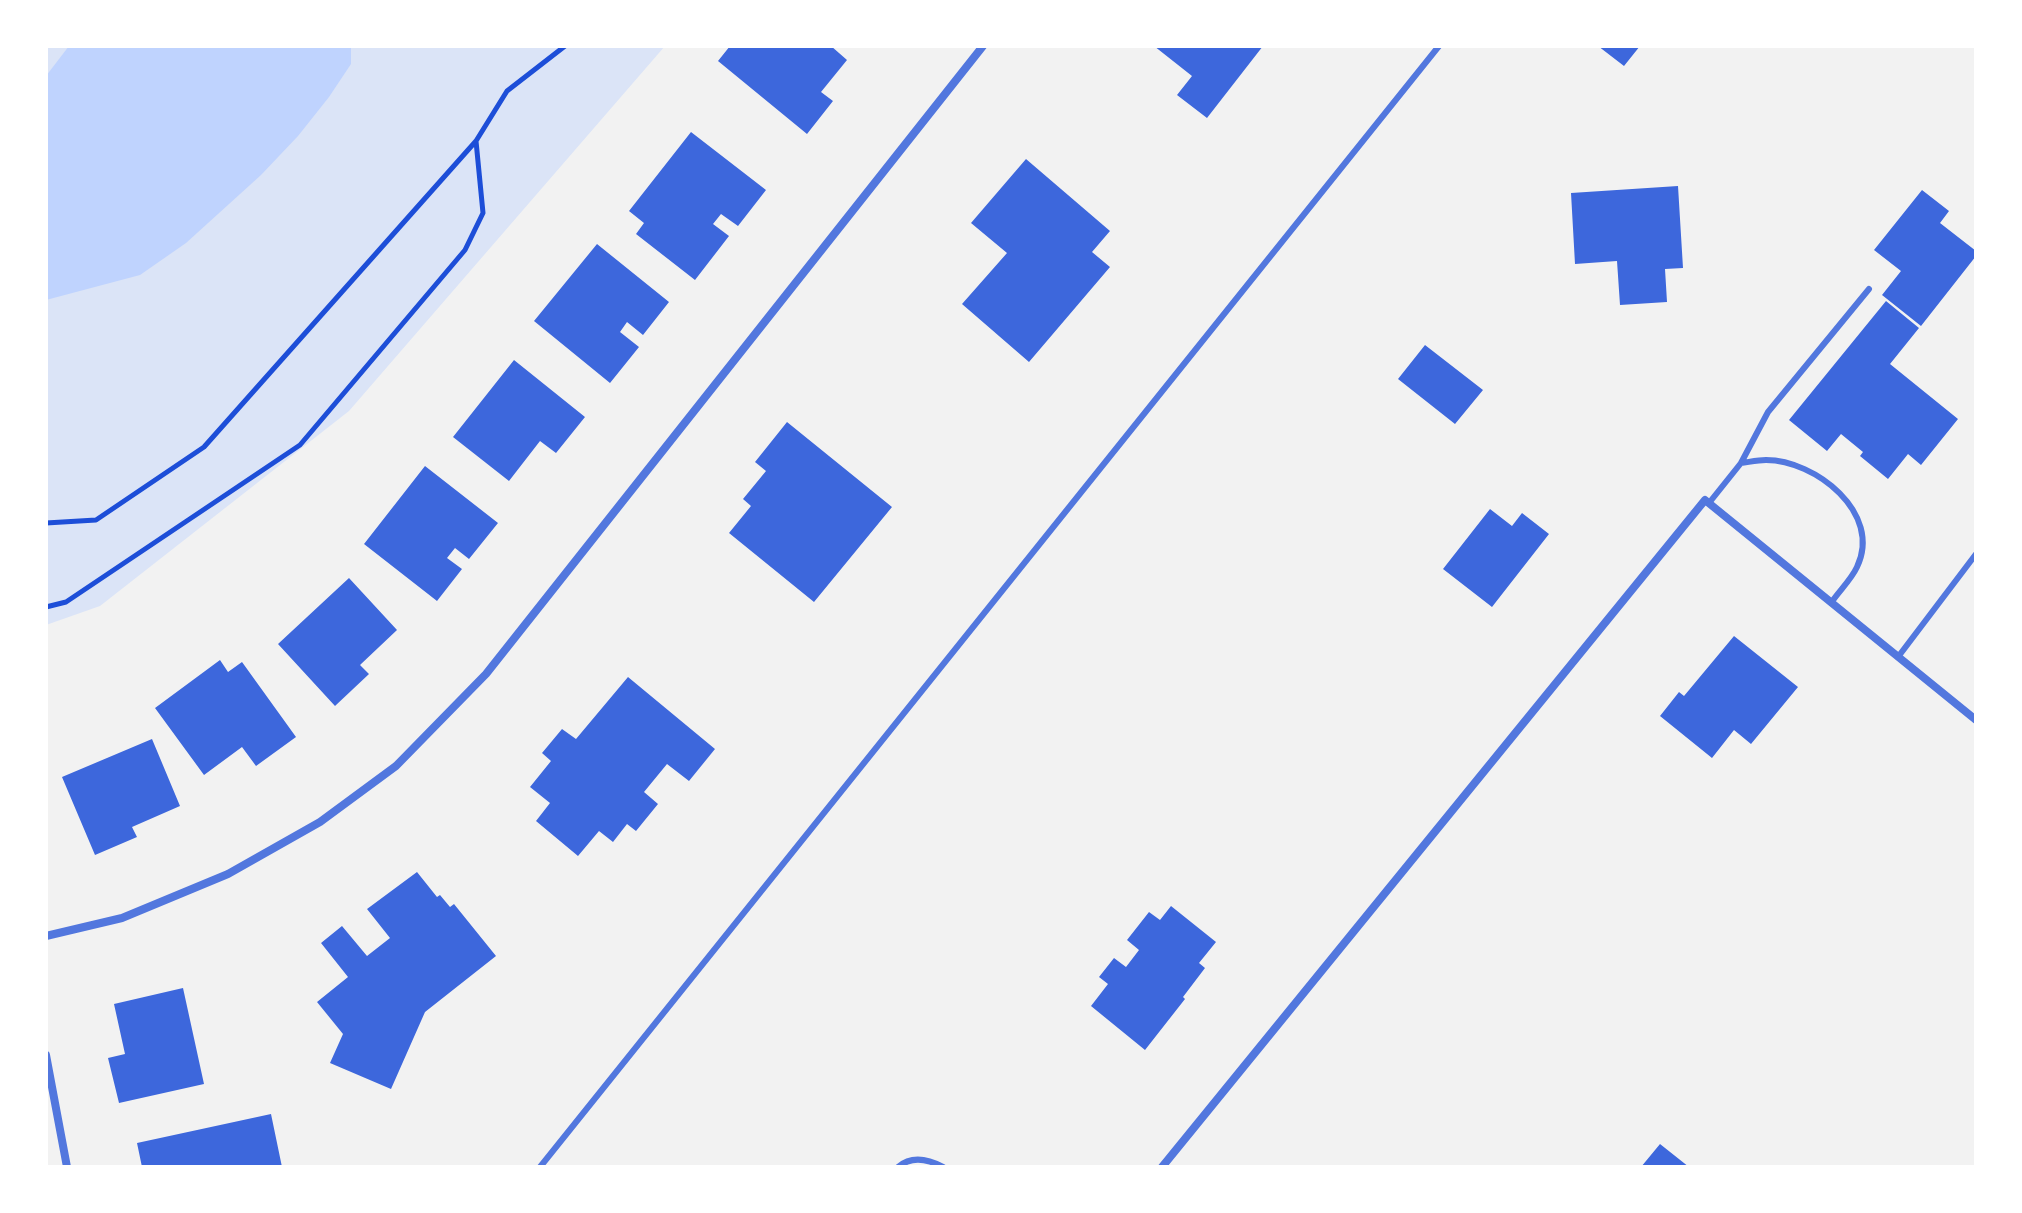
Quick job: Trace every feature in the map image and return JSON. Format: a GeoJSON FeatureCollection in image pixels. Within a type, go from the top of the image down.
{"type":"FeatureCollection","features":[{"type":"Feature","properties":{"kind":"street"},"geometry":{"type":"LineString","coordinates":[[46,936],[122,918],[228,874],[320,822],[396,766],[486,674],[983,46]]}},
{"type":"Feature","properties":{"kind":"street"},"geometry":{"type":"LineString","coordinates":[[1162,1167],[1707,502],[1976,720]]}},
{"type":"Feature","properties":{"kind":"street"},"geometry":{"type":"LineString","coordinates":[[46,1055],[67,1167]]}},
{"type":"Feature","properties":{"kind":"lane"},"geometry":{"type":"LineString","coordinates":[[540,1167],[1439,46]]}},
{"type":"Feature","properties":{"kind":"lane"},"geometry":{"type":"LineString","coordinates":[[1707,502],[1741,463],[1768,412],[1869,289]]}},
{"type":"Feature","properties":{"kind":"lane"},"geometry":{"type":"LineString","coordinates":[[1741,463],[1766,460],[1808,471],[1839,493],[1851,508],[1860,526],[1862,546],[1857,566],[1831,603]]}},
{"type":"Feature","properties":{"kind":"lane"},"geometry":{"type":"LineString","coordinates":[[1898,657],[1976,554]]}},
{"type":"Feature","properties":{"kind":"lane"},"geometry":{"type":"LineString","coordinates":[[898,1167],[912,1159],[928,1159],[943,1167]]}},
{"type":"Feature","properties":{"kind":"path"},"geometry":{"type":"LineString","coordinates":[[46,523],[96,520],[204,447],[476,141],[507,91],[565,46]]}},
{"type":"Feature","properties":{"kind":"path"},"geometry":{"type":"LineString","coordinates":[[46,607],[66,602],[300,445],[465,250],[483,213],[476,141]]}},
{"type":"Feature","properties":{"kind":"shaded area"},"geometry":{"type":"Polygon","coordinates":[[[46,46],[665,46],[349,411],[100,606],[46,625],[46,46]]]}},
{"type":"Feature","properties":{"kind":"water"},"geometry":{"type":"Polygon","coordinates":[[[69,46],[351,46],[351,64],[298,136],[261,175],[186,243],[140,275],[46,300],[46,76],[69,46]]]}},
{"type":"Feature","properties":{"kind":"building"},"geometry":{"type":"Polygon","coordinates":[[[730,46],[831,46],[847,60],[821,92],[833,101],[807,134],[718,61],[730,46]]]}},
{"type":"Feature","properties":{"kind":"building"},"geometry":{"type":"Polygon","coordinates":[[[1154,46],[1263,46],[1207,118],[1177,95],[1192,76],[1154,46]]]}},
{"type":"Feature","properties":{"kind":"building"},"geometry":{"type":"Polygon","coordinates":[[[1598,46],[1640,46],[1624,66],[1598,46]]]}},
{"type":"Feature","properties":{"kind":"building"},"geometry":{"type":"Polygon","coordinates":[[[691,132],[766,190],[738,226],[721,214],[713,224],[729,236],[695,280],[636,234],[644,223],[629,211],[691,132]]]}},
{"type":"Feature","properties":{"kind":"building"},"geometry":{"type":"Polygon","coordinates":[[[1026,159],[1110,231],[1092,252],[1110,267],[1029,362],[962,304],[1007,253],[971,223],[1026,159]]]}},
{"type":"Feature","properties":{"kind":"building"},"geometry":{"type":"Polygon","coordinates":[[[1678,186],[1683,268],[1665,269],[1667,302],[1620,305],[1617,261],[1575,264],[1571,193],[1678,186]]]}},
{"type":"Feature","properties":{"kind":"building"},"geometry":{"type":"Polygon","coordinates":[[[1922,190],[1949,211],[1940,223],[1976,251],[1976,256],[1921,326],[1882,295],[1901,271],[1874,250],[1922,190]]]}},
{"type":"Feature","properties":{"kind":"building"},"geometry":{"type":"Polygon","coordinates":[[[597,244],[669,302],[643,335],[627,322],[620,332],[639,347],[610,383],[534,321],[597,244]]]}},
{"type":"Feature","properties":{"kind":"building"},"geometry":{"type":"Polygon","coordinates":[[[1886,301],[1919,328],[1890,364],[1958,419],[1921,465],[1908,454],[1888,479],[1860,456],[1863,452],[1841,434],[1827,451],[1789,420],[1886,301]]]}},
{"type":"Feature","properties":{"kind":"building"},"geometry":{"type":"Polygon","coordinates":[[[1425,345],[1483,390],[1455,424],[1398,379],[1425,345]]]}},
{"type":"Feature","properties":{"kind":"building"},"geometry":{"type":"Polygon","coordinates":[[[514,360],[585,417],[556,453],[540,441],[509,481],[453,437],[514,360]]]}},
{"type":"Feature","properties":{"kind":"building"},"geometry":{"type":"Polygon","coordinates":[[[787,422],[892,507],[814,602],[729,533],[751,506],[743,499],[766,471],[755,462],[787,422]]]}},
{"type":"Feature","properties":{"kind":"building"},"geometry":{"type":"Polygon","coordinates":[[[425,466],[498,523],[469,559],[455,548],[447,558],[462,569],[437,601],[364,544],[425,466]]]}},
{"type":"Feature","properties":{"kind":"building"},"geometry":{"type":"Polygon","coordinates":[[[1490,509],[1512,526],[1522,513],[1549,534],[1492,607],[1443,569],[1490,509]]]}},
{"type":"Feature","properties":{"kind":"building"},"geometry":{"type":"Polygon","coordinates":[[[349,578],[397,630],[360,665],[369,674],[335,706],[278,644],[349,578]]]}},
{"type":"Feature","properties":{"kind":"building"},"geometry":{"type":"Polygon","coordinates":[[[1734,636],[1798,687],[1751,744],[1734,730],[1712,758],[1660,716],[1679,692],[1684,696],[1734,636]]]}},
{"type":"Feature","properties":{"kind":"building"},"geometry":{"type":"Polygon","coordinates":[[[220,660],[228,672],[242,662],[296,737],[256,766],[242,747],[204,775],[155,708],[220,660]]]}},
{"type":"Feature","properties":{"kind":"building"},"geometry":{"type":"Polygon","coordinates":[[[628,677],[715,749],[689,781],[667,764],[644,792],[658,804],[636,831],[627,824],[613,842],[599,831],[578,856],[536,821],[550,803],[530,787],[551,761],[542,753],[562,729],[576,739],[628,677]]]}},
{"type":"Feature","properties":{"kind":"building"},"geometry":{"type":"Polygon","coordinates":[[[152,739],[180,806],[132,827],[137,837],[95,855],[62,777],[152,739]]]}},
{"type":"Feature","properties":{"kind":"building"},"geometry":{"type":"Polygon","coordinates":[[[417,872],[437,897],[440,895],[450,907],[454,904],[496,956],[425,1012],[391,1089],[330,1063],[343,1034],[317,1002],[348,977],[321,943],[342,926],[367,956],[390,938],[367,909],[417,872]]]}},
{"type":"Feature","properties":{"kind":"building"},"geometry":{"type":"Polygon","coordinates":[[[1171,906],[1216,942],[1199,963],[1205,968],[1183,997],[1185,999],[1145,1050],[1091,1006],[1108,984],[1099,977],[1114,958],[1126,967],[1139,950],[1127,940],[1149,912],[1160,920],[1171,906]]]}},
{"type":"Feature","properties":{"kind":"building"},"geometry":{"type":"Polygon","coordinates":[[[183,988],[204,1084],[119,1103],[108,1058],[125,1054],[114,1004],[183,988]]]}},
{"type":"Feature","properties":{"kind":"building"},"geometry":{"type":"Polygon","coordinates":[[[271,1114],[282,1167],[142,1167],[137,1143],[271,1114]]]}},
{"type":"Feature","properties":{"kind":"building"},"geometry":{"type":"Polygon","coordinates":[[[1660,1144],[1689,1167],[1641,1167],[1660,1144]]]}}]}
